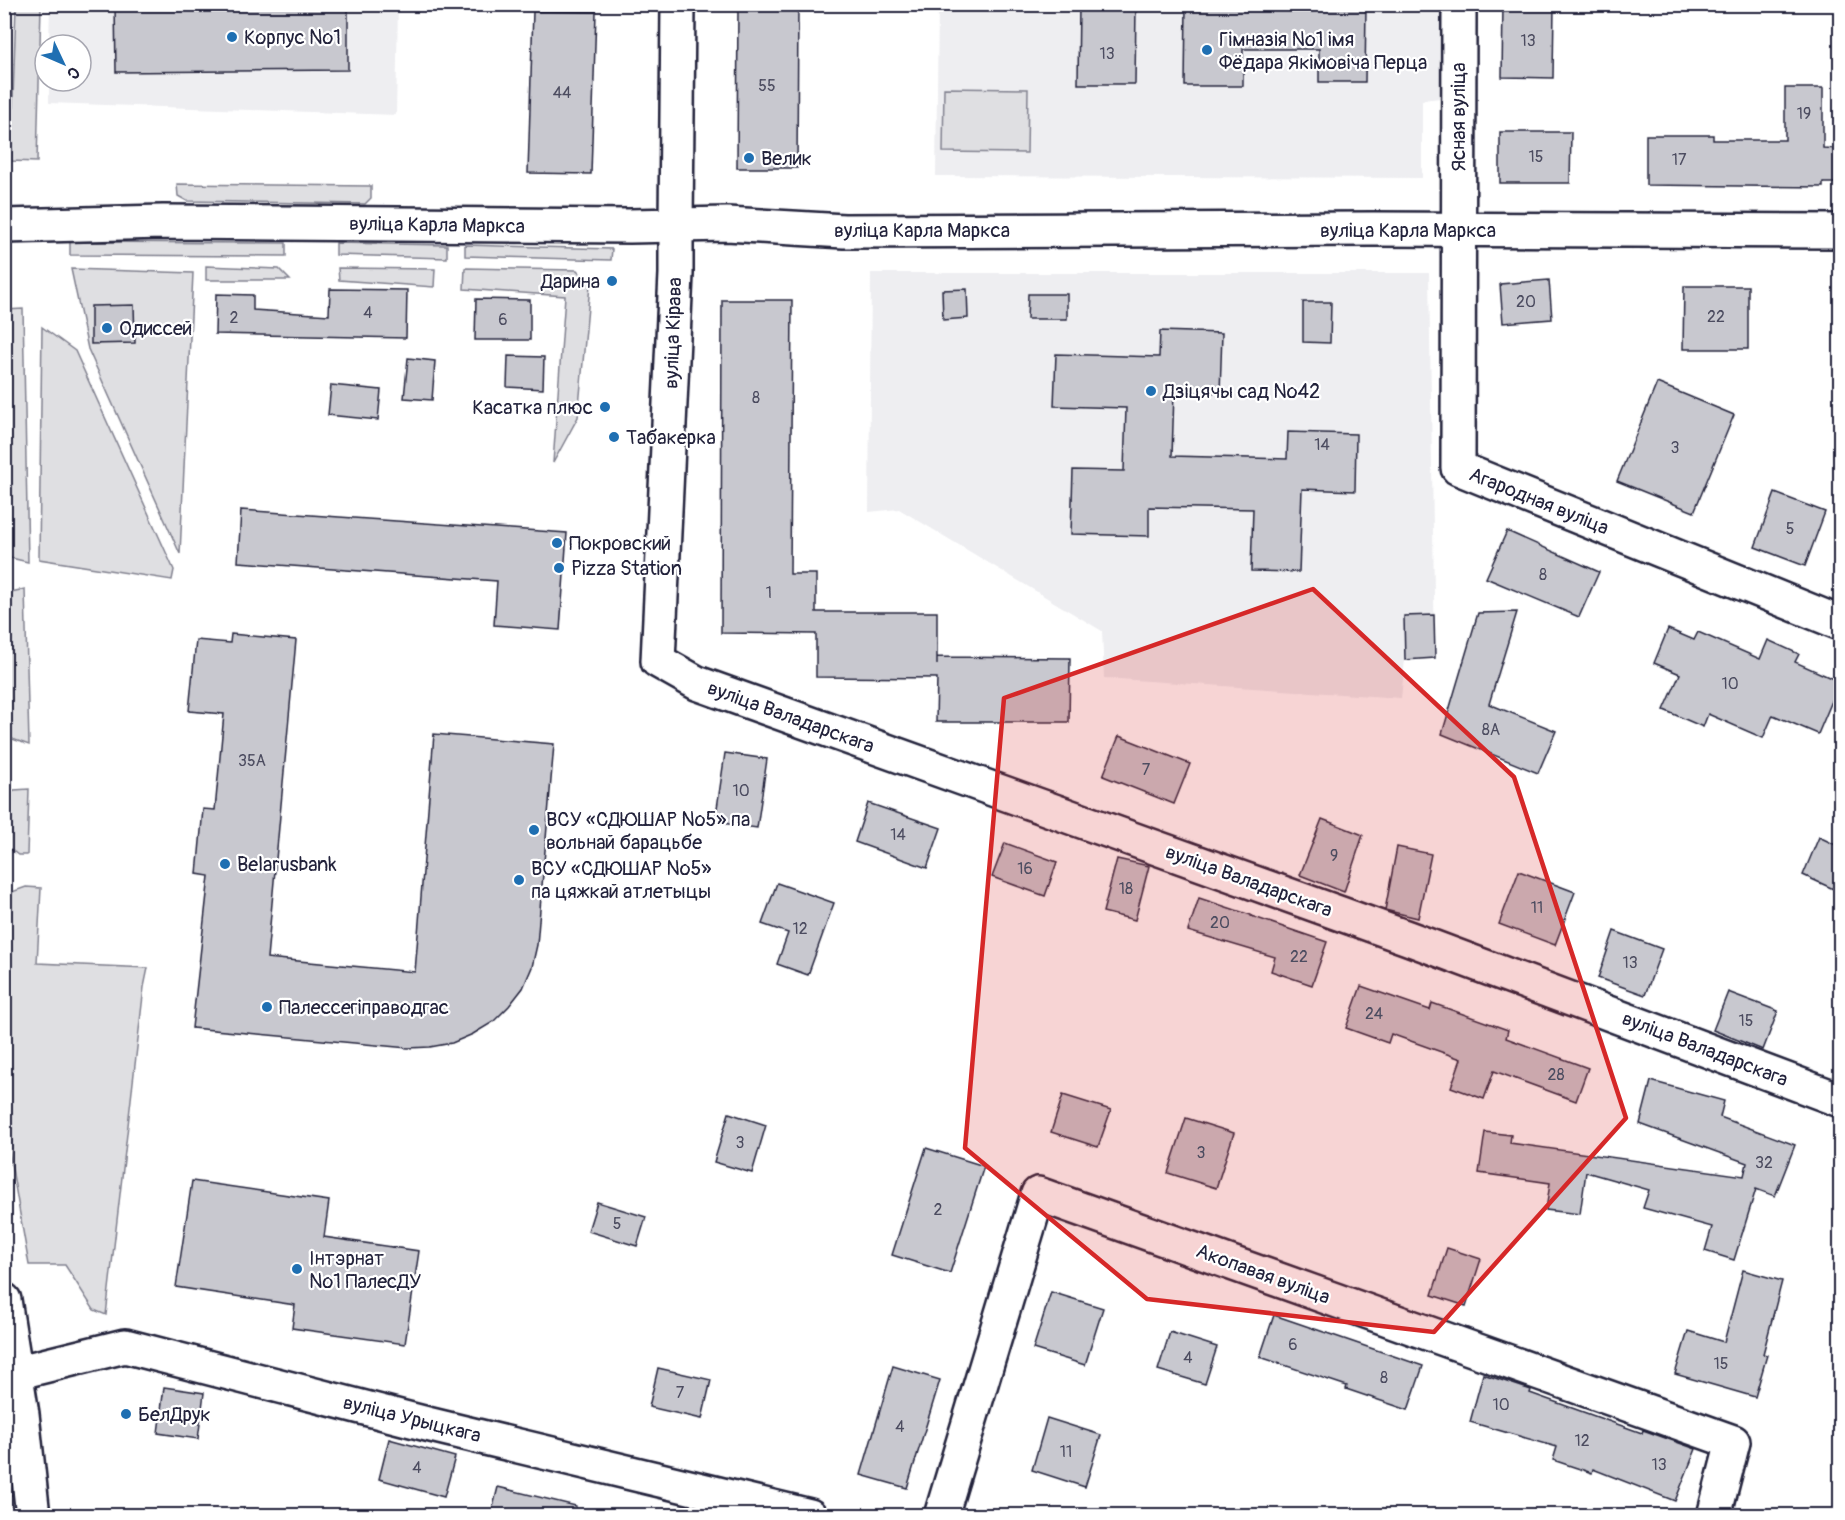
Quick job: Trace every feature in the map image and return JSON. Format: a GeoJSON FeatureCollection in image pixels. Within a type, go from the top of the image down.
{"type":"FeatureCollection","features":[{"type":"Feature","properties":{"kind":"street","name":"вуліца Кірава"},"geometry":{"type":"LineString","coordinates":[[658,661],[676,274],[678,4]]}},
{"type":"Feature","properties":{"kind":"street","name":"Ясная вуліца"},"geometry":{"type":"LineString","coordinates":[[1458,230],[1459,4]]}},
{"type":"Feature","properties":{"kind":"street","name":"вуліца Карла Маркса"},"geometry":{"type":"LineString","coordinates":[[4,226],[163,222],[727,224],[844,231],[1374,229],[1840,231]]}},
{"type":"Feature","properties":{"kind":"street","name":"Агародная вуліца"},"geometry":{"type":"LineString","coordinates":[[1458,230],[1458,468],[1840,623]]}},
{"type":"Feature","properties":{"kind":"street","name":"вуліца Валадарскага"},"geometry":{"type":"LineString","coordinates":[[658,661],[697,683],[1408,938],[1840,1100]]}},
{"type":"Feature","properties":{"kind":"street","name":"Акопавая вуліца"},"geometry":{"type":"LineString","coordinates":[[940,1515],[1038,1194],[1733,1442],[1714,1515]]}},
{"type":"Feature","properties":{"kind":"street"},"geometry":{"type":"LineString","coordinates":[[4,1300],[15,1373],[13,1417],[33,1515]]}},
{"type":"Feature","properties":{"kind":"street","name":"вуліца Урыцкага"},"geometry":{"type":"LineString","coordinates":[[15,1373],[125,1346],[416,1421],[810,1515]]}},
{"type":"Feature","properties":{"kind":"highlighted area"},"geometry":{"type":"Polygon","coordinates":[[[1313,589],[1514,777],[1626,1118],[1434,1332],[1147,1299],[965,1148],[1004,698],[1313,589]]]}},
{"type":"Feature","properties":{"kind":"shaded area"},"geometry":{"type":"Polygon","coordinates":[[[16,5],[41,5],[40,33],[33,33],[33,93],[39,93],[37,162],[11,161],[16,5]]]}},
{"type":"Feature","properties":{"kind":"shaded area"},"geometry":{"type":"Polygon","coordinates":[[[50,5],[398,5],[396,115],[49,103],[49,93],[93,93],[93,33],[49,33],[50,5]]]}},
{"type":"Feature","properties":{"kind":"shaded area","name":"Гімназія №1 імя Фёдара Якімовіча Перца"},"geometry":{"type":"Polygon","coordinates":[[[938,5],[1478,5],[1476,98],[1458,96],[1422,100],[1422,178],[936,176],[938,5]]]}},
{"type":"Feature","properties":{"kind":"shaded area"},"geometry":{"type":"Polygon","coordinates":[[[944,88],[1028,89],[1027,153],[943,152],[944,88]]]}},
{"type":"Feature","properties":{"kind":"shaded area"},"geometry":{"type":"Polygon","coordinates":[[[177,184],[371,186],[371,198],[365,204],[187,201],[178,196],[177,184]]]}},
{"type":"Feature","properties":{"kind":"shaded area"},"geometry":{"type":"Polygon","coordinates":[[[70,242],[286,243],[286,256],[70,255],[70,242]]]}},
{"type":"Feature","properties":{"kind":"shaded area"},"geometry":{"type":"Polygon","coordinates":[[[336,243],[447,245],[447,258],[336,255],[336,243]]]}},
{"type":"Feature","properties":{"kind":"shaded area"},"geometry":{"type":"Polygon","coordinates":[[[465,245],[612,249],[611,260],[465,256],[465,245]]]}},
{"type":"Feature","properties":{"kind":"shaded area"},"geometry":{"type":"Polygon","coordinates":[[[206,266],[279,269],[290,280],[206,280],[206,266]]]}},
{"type":"Feature","properties":{"kind":"shaded area"},"geometry":{"type":"Polygon","coordinates":[[[338,268],[435,269],[434,287],[339,280],[338,268]]]}},
{"type":"Feature","properties":{"kind":"shaded area"},"geometry":{"type":"Polygon","coordinates":[[[465,268],[577,270],[590,285],[578,417],[553,463],[565,296],[464,289],[465,268]]]}},
{"type":"Feature","properties":{"kind":"shaded area"},"geometry":{"type":"Polygon","coordinates":[[[71,269],[193,273],[180,554],[88,349],[71,269]]]}},
{"type":"Feature","properties":{"kind":"shaded area","name":"Дзіцячы сад №42"},"geometry":{"type":"Polygon","coordinates":[[[871,273],[1429,273],[1435,658],[1405,660],[1401,698],[1104,678],[1102,631],[899,509],[869,512],[871,273]]]}},
{"type":"Feature","properties":{"kind":"shaded area"},"geometry":{"type":"Polygon","coordinates":[[[23,309],[28,562],[11,558],[4,551],[5,310],[23,309]]]}},
{"type":"Feature","properties":{"kind":"shaded area"},"geometry":{"type":"Polygon","coordinates":[[[42,327],[75,351],[174,570],[172,580],[39,559],[42,327]]]}},
{"type":"Feature","properties":{"kind":"shaded area"},"geometry":{"type":"Polygon","coordinates":[[[25,589],[29,745],[4,736],[5,597],[11,592],[25,589]]]}},
{"type":"Feature","properties":{"kind":"shaded area"},"geometry":{"type":"Polygon","coordinates":[[[29,789],[27,855],[18,855],[5,845],[5,805],[14,790],[29,789]]]}},
{"type":"Feature","properties":{"kind":"shaded area"},"geometry":{"type":"Polygon","coordinates":[[[26,887],[41,888],[37,963],[148,968],[106,1315],[94,1310],[65,1265],[29,1265],[5,1129],[5,904],[9,893],[26,887]]]}},
{"type":"Feature","properties":{"kind":"shaded area"},"geometry":{"type":"Polygon","coordinates":[[[5,1494],[17,1496],[20,1515],[5,1516],[5,1494]]]}},
{"type":"Feature","properties":{"kind":"building","name":"Корпус №1"},"geometry":{"type":"Polygon","coordinates":[[[115,4],[348,4],[348,70],[116,72],[115,4]]]}},
{"type":"Feature","properties":{"kind":"building"},"geometry":{"type":"Polygon","coordinates":[[[738,4],[798,4],[797,168],[737,168],[738,4]]]}},
{"type":"Feature","properties":{"kind":"building"},"geometry":{"type":"Polygon","coordinates":[[[1079,4],[1136,4],[1135,84],[1078,84],[1079,4]]]}},
{"type":"Feature","properties":{"kind":"building"},"geometry":{"type":"Polygon","coordinates":[[[1186,4],[1366,4],[1365,82],[1319,82],[1319,49],[1243,49],[1243,86],[1185,86],[1186,4]]]}},
{"type":"Feature","properties":{"kind":"building"},"geometry":{"type":"Polygon","coordinates":[[[1503,4],[1554,4],[1553,78],[1502,77],[1503,4]]]}},
{"type":"Feature","properties":{"kind":"building"},"geometry":{"type":"Polygon","coordinates":[[[533,11],[596,12],[591,174],[528,173],[533,11]]]}},
{"type":"Feature","properties":{"kind":"building"},"geometry":{"type":"Polygon","coordinates":[[[1785,88],[1823,88],[1823,148],[1840,149],[1840,183],[1823,183],[1823,187],[1646,185],[1646,135],[1713,135],[1713,140],[1785,140],[1785,88]]]}},
{"type":"Feature","properties":{"kind":"building"},"geometry":{"type":"Polygon","coordinates":[[[1500,132],[1571,132],[1570,183],[1500,183],[1500,132]]]}},
{"type":"Feature","properties":{"kind":"building"},"geometry":{"type":"Polygon","coordinates":[[[1549,280],[1552,319],[1503,323],[1500,284],[1549,280]]]}},
{"type":"Feature","properties":{"kind":"building"},"geometry":{"type":"Polygon","coordinates":[[[1684,286],[1748,286],[1748,349],[1683,349],[1684,286]]]}},
{"type":"Feature","properties":{"kind":"building"},"geometry":{"type":"Polygon","coordinates":[[[330,289],[407,290],[406,338],[215,334],[216,294],[253,295],[253,310],[329,315],[330,289]]]}},
{"type":"Feature","properties":{"kind":"building"},"geometry":{"type":"Polygon","coordinates":[[[967,289],[968,318],[943,320],[942,290],[967,289]]]}},
{"type":"Feature","properties":{"kind":"building"},"geometry":{"type":"Polygon","coordinates":[[[1028,294],[1067,294],[1067,319],[1027,319],[1028,294]]]}},
{"type":"Feature","properties":{"kind":"building"},"geometry":{"type":"Polygon","coordinates":[[[476,299],[530,300],[530,340],[475,340],[476,299]]]}},
{"type":"Feature","properties":{"kind":"building"},"geometry":{"type":"Polygon","coordinates":[[[722,300],[792,300],[790,574],[816,574],[816,612],[937,612],[937,657],[1070,658],[1069,722],[936,722],[937,678],[816,677],[816,634],[721,633],[722,300]]]}},
{"type":"Feature","properties":{"kind":"building"},"geometry":{"type":"Polygon","coordinates":[[[1303,302],[1331,302],[1330,343],[1303,342],[1303,302]]]}},
{"type":"Feature","properties":{"kind":"building"},"geometry":{"type":"Polygon","coordinates":[[[134,305],[135,343],[91,344],[91,306],[134,305]]]}},
{"type":"Feature","properties":{"kind":"building"},"geometry":{"type":"Polygon","coordinates":[[[1160,331],[1222,333],[1220,393],[1174,392],[1172,456],[1287,459],[1288,432],[1356,434],[1355,491],[1302,489],[1299,572],[1251,571],[1253,509],[1149,507],[1149,536],[1071,534],[1073,470],[1124,471],[1126,408],[1054,406],[1056,354],[1159,357],[1160,331]]]}},
{"type":"Feature","properties":{"kind":"building"},"geometry":{"type":"Polygon","coordinates":[[[508,356],[544,357],[543,389],[507,387],[508,356]]]}},
{"type":"Feature","properties":{"kind":"building"},"geometry":{"type":"Polygon","coordinates":[[[408,358],[435,361],[432,400],[404,398],[408,358]]]}},
{"type":"Feature","properties":{"kind":"building"},"geometry":{"type":"Polygon","coordinates":[[[1657,383],[1734,415],[1694,512],[1617,481],[1657,383]]]}},
{"type":"Feature","properties":{"kind":"building"},"geometry":{"type":"Polygon","coordinates":[[[331,385],[381,390],[378,420],[328,415],[331,385]]]}},
{"type":"Feature","properties":{"kind":"building"},"geometry":{"type":"Polygon","coordinates":[[[1775,493],[1825,512],[1805,566],[1755,547],[1775,493]]]}},
{"type":"Feature","properties":{"kind":"building"},"geometry":{"type":"Polygon","coordinates":[[[241,510],[567,533],[560,630],[494,625],[497,581],[238,562],[241,510]]]}},
{"type":"Feature","properties":{"kind":"building"},"geometry":{"type":"Polygon","coordinates":[[[1507,531],[1599,572],[1579,617],[1486,578],[1507,531]]]}},
{"type":"Feature","properties":{"kind":"building"},"geometry":{"type":"Polygon","coordinates":[[[1517,612],[1489,704],[1556,731],[1538,773],[1442,734],[1478,613],[1517,612]]]}},
{"type":"Feature","properties":{"kind":"building"},"geometry":{"type":"Polygon","coordinates":[[[1434,615],[1435,658],[1405,660],[1404,616],[1434,615]]]}},
{"type":"Feature","properties":{"kind":"building"},"geometry":{"type":"Polygon","coordinates":[[[1668,629],[1694,640],[1698,632],[1760,659],[1768,640],[1799,654],[1795,662],[1840,682],[1818,734],[1773,715],[1763,738],[1708,714],[1703,727],[1664,710],[1680,674],[1654,663],[1668,629]]]}},
{"type":"Feature","properties":{"kind":"building"},"geometry":{"type":"Polygon","coordinates":[[[231,634],[296,640],[267,958],[415,972],[434,734],[554,744],[537,945],[532,967],[523,988],[493,1022],[452,1043],[408,1048],[192,1028],[209,876],[197,874],[203,809],[215,810],[224,714],[189,711],[196,640],[230,643],[231,634]]]}},
{"type":"Feature","properties":{"kind":"building"},"geometry":{"type":"Polygon","coordinates":[[[1119,736],[1190,764],[1174,804],[1103,776],[1119,736]]]}},
{"type":"Feature","properties":{"kind":"building"},"geometry":{"type":"Polygon","coordinates":[[[725,753],[767,759],[757,828],[715,822],[725,753]]]}},
{"type":"Feature","properties":{"kind":"building"},"geometry":{"type":"Polygon","coordinates":[[[868,803],[941,828],[927,868],[855,842],[868,803]]]}},
{"type":"Feature","properties":{"kind":"building"},"geometry":{"type":"Polygon","coordinates":[[[1322,819],[1363,835],[1344,892],[1300,875],[1322,819]]]}},
{"type":"Feature","properties":{"kind":"building"},"geometry":{"type":"Polygon","coordinates":[[[1819,837],[1840,847],[1840,892],[1803,875],[1819,837]]]}},
{"type":"Feature","properties":{"kind":"building"},"geometry":{"type":"Polygon","coordinates":[[[1005,843],[1057,862],[1045,896],[992,877],[1005,843]]]}},
{"type":"Feature","properties":{"kind":"building"},"geometry":{"type":"Polygon","coordinates":[[[1397,847],[1431,854],[1418,918],[1385,910],[1397,847]]]}},
{"type":"Feature","properties":{"kind":"building"},"geometry":{"type":"Polygon","coordinates":[[[1117,859],[1149,866],[1135,920],[1103,912],[1117,859]]]}},
{"type":"Feature","properties":{"kind":"building"},"geometry":{"type":"Polygon","coordinates":[[[1519,871],[1575,892],[1555,945],[1499,924],[1519,871]]]}},
{"type":"Feature","properties":{"kind":"building"},"geometry":{"type":"Polygon","coordinates":[[[777,883],[834,903],[808,975],[777,964],[788,933],[762,924],[777,883]]]}},
{"type":"Feature","properties":{"kind":"building"},"geometry":{"type":"Polygon","coordinates":[[[1199,898],[1327,942],[1312,985],[1271,971],[1275,957],[1188,931],[1199,898]]]}},
{"type":"Feature","properties":{"kind":"building"},"geometry":{"type":"Polygon","coordinates":[[[1614,931],[1662,949],[1645,995],[1598,978],[1614,931]]]}},
{"type":"Feature","properties":{"kind":"building"},"geometry":{"type":"Polygon","coordinates":[[[1361,986],[1430,1010],[1432,1003],[1508,1030],[1506,1038],[1588,1068],[1576,1101],[1494,1071],[1484,1099],[1451,1087],[1461,1059],[1391,1034],[1388,1043],[1346,1028],[1361,986]]]}},
{"type":"Feature","properties":{"kind":"building"},"geometry":{"type":"Polygon","coordinates":[[[1728,992],[1778,1011],[1763,1050],[1713,1030],[1728,992]]]}},
{"type":"Feature","properties":{"kind":"building"},"geometry":{"type":"Polygon","coordinates":[[[1651,1081],[1724,1101],[1720,1117],[1795,1145],[1775,1196],[1756,1189],[1734,1260],[1705,1251],[1712,1227],[1643,1208],[1649,1190],[1586,1172],[1580,1214],[1546,1210],[1550,1183],[1479,1173],[1485,1132],[1511,1135],[1510,1143],[1744,1176],[1747,1163],[1640,1124],[1651,1081]]]}},
{"type":"Feature","properties":{"kind":"building"},"geometry":{"type":"Polygon","coordinates":[[[1063,1095],[1111,1110],[1098,1147],[1051,1132],[1063,1095]]]}},
{"type":"Feature","properties":{"kind":"building"},"geometry":{"type":"Polygon","coordinates":[[[729,1113],[766,1125],[752,1173],[714,1162],[729,1113]]]}},
{"type":"Feature","properties":{"kind":"building"},"geometry":{"type":"Polygon","coordinates":[[[1186,1118],[1234,1133],[1216,1188],[1168,1173],[1186,1118]]]}},
{"type":"Feature","properties":{"kind":"building"},"geometry":{"type":"Polygon","coordinates":[[[926,1148],[984,1166],[950,1273],[892,1255],[926,1148]]]}},
{"type":"Feature","properties":{"kind":"building","name":"Інтэрнат №1 ПалесДУ"},"geometry":{"type":"Polygon","coordinates":[[[192,1181],[329,1201],[324,1237],[419,1251],[405,1344],[292,1328],[295,1305],[176,1287],[192,1181]]]}},
{"type":"Feature","properties":{"kind":"building"},"geometry":{"type":"Polygon","coordinates":[[[597,1202],[646,1217],[637,1246],[588,1231],[597,1202]]]}},
{"type":"Feature","properties":{"kind":"building"},"geometry":{"type":"Polygon","coordinates":[[[1447,1248],[1481,1259],[1466,1306],[1432,1295],[1447,1248]]]}},
{"type":"Feature","properties":{"kind":"building"},"geometry":{"type":"Polygon","coordinates":[[[1743,1270],[1782,1281],[1763,1354],[1767,1355],[1755,1397],[1675,1374],[1688,1331],[1724,1342],[1743,1270]]]}},
{"type":"Feature","properties":{"kind":"building"},"geometry":{"type":"Polygon","coordinates":[[[1051,1292],[1103,1308],[1085,1365],[1033,1349],[1051,1292]]]}},
{"type":"Feature","properties":{"kind":"building"},"geometry":{"type":"Polygon","coordinates":[[[1274,1315],[1423,1366],[1408,1410],[1346,1389],[1347,1386],[1260,1357],[1274,1315]]]}},
{"type":"Feature","properties":{"kind":"building"},"geometry":{"type":"Polygon","coordinates":[[[1170,1332],[1217,1347],[1205,1384],[1158,1370],[1170,1332]]]}},
{"type":"Feature","properties":{"kind":"building"},"geometry":{"type":"Polygon","coordinates":[[[893,1366],[940,1380],[907,1488],[861,1475],[893,1366]]]}},
{"type":"Feature","properties":{"kind":"building"},"geometry":{"type":"Polygon","coordinates":[[[658,1368],[711,1380],[702,1419],[649,1407],[658,1368]]]}},
{"type":"Feature","properties":{"kind":"building"},"geometry":{"type":"Polygon","coordinates":[[[1483,1374],[1642,1433],[1643,1430],[1696,1449],[1675,1501],[1593,1469],[1592,1473],[1553,1460],[1557,1447],[1470,1422],[1483,1374]]]}},
{"type":"Feature","properties":{"kind":"building"},"geometry":{"type":"Polygon","coordinates":[[[164,1387],[204,1393],[198,1439],[158,1433],[164,1387]]]}},
{"type":"Feature","properties":{"kind":"building"},"geometry":{"type":"Polygon","coordinates":[[[1047,1418],[1101,1435],[1085,1487],[1032,1470],[1047,1418]]]}},
{"type":"Feature","properties":{"kind":"building"},"geometry":{"type":"Polygon","coordinates":[[[389,1439],[455,1457],[444,1497],[379,1479],[389,1439]]]}},
{"type":"Feature","properties":{"kind":"building"},"geometry":{"type":"Polygon","coordinates":[[[498,1487],[576,1506],[575,1515],[491,1515],[498,1487]]]}},
{"type":"Feature","properties":{"kind":"place","name":"Корпус №1"},"geometry":{"type":"Point","coordinates":[232,37]}},
{"type":"Feature","properties":{"kind":"place","name":"Гімназія №1 імя Фёдара Якімовіча Перца"},"geometry":{"type":"Point","coordinates":[1207,50]}},
{"type":"Feature","properties":{"kind":"place","name":"Велик"},"geometry":{"type":"Point","coordinates":[749,158]}},
{"type":"Feature","properties":{"kind":"place","name":"Дарина"},"geometry":{"type":"Point","coordinates":[612,281]}},
{"type":"Feature","properties":{"kind":"place","name":"Одиссей"},"geometry":{"type":"Point","coordinates":[107,328]}},
{"type":"Feature","properties":{"kind":"place","name":"Дзіцячы сад №42"},"geometry":{"type":"Point","coordinates":[1151,391]}},
{"type":"Feature","properties":{"kind":"place","name":"Касатка плюс"},"geometry":{"type":"Point","coordinates":[605,407]}},
{"type":"Feature","properties":{"kind":"place","name":"Табакерка"},"geometry":{"type":"Point","coordinates":[614,437]}},
{"type":"Feature","properties":{"kind":"place","name":"Покровский"},"geometry":{"type":"Point","coordinates":[557,543]}},
{"type":"Feature","properties":{"kind":"place","name":"Pizza Station"},"geometry":{"type":"Point","coordinates":[559,568]}},
{"type":"Feature","properties":{"kind":"place","name":"ВСУ «СДЮШАР №5» па вольнай барацьбе"},"geometry":{"type":"Point","coordinates":[534,830]}},
{"type":"Feature","properties":{"kind":"place","name":"Belarusbank"},"geometry":{"type":"Point","coordinates":[225,864]}},
{"type":"Feature","properties":{"kind":"place","name":"ВСУ «СДЮШАР №5» па цяжкай атлетыцы"},"geometry":{"type":"Point","coordinates":[519,880]}},
{"type":"Feature","properties":{"kind":"place","name":"Палессегіправодгас"},"geometry":{"type":"Point","coordinates":[267,1007]}},
{"type":"Feature","properties":{"kind":"place","name":"Інтэрнат №1 ПалесДУ"},"geometry":{"type":"Point","coordinates":[297,1269]}},
{"type":"Feature","properties":{"kind":"place","name":"БелДрук"},"geometry":{"type":"Point","coordinates":[126,1414]}}]}
